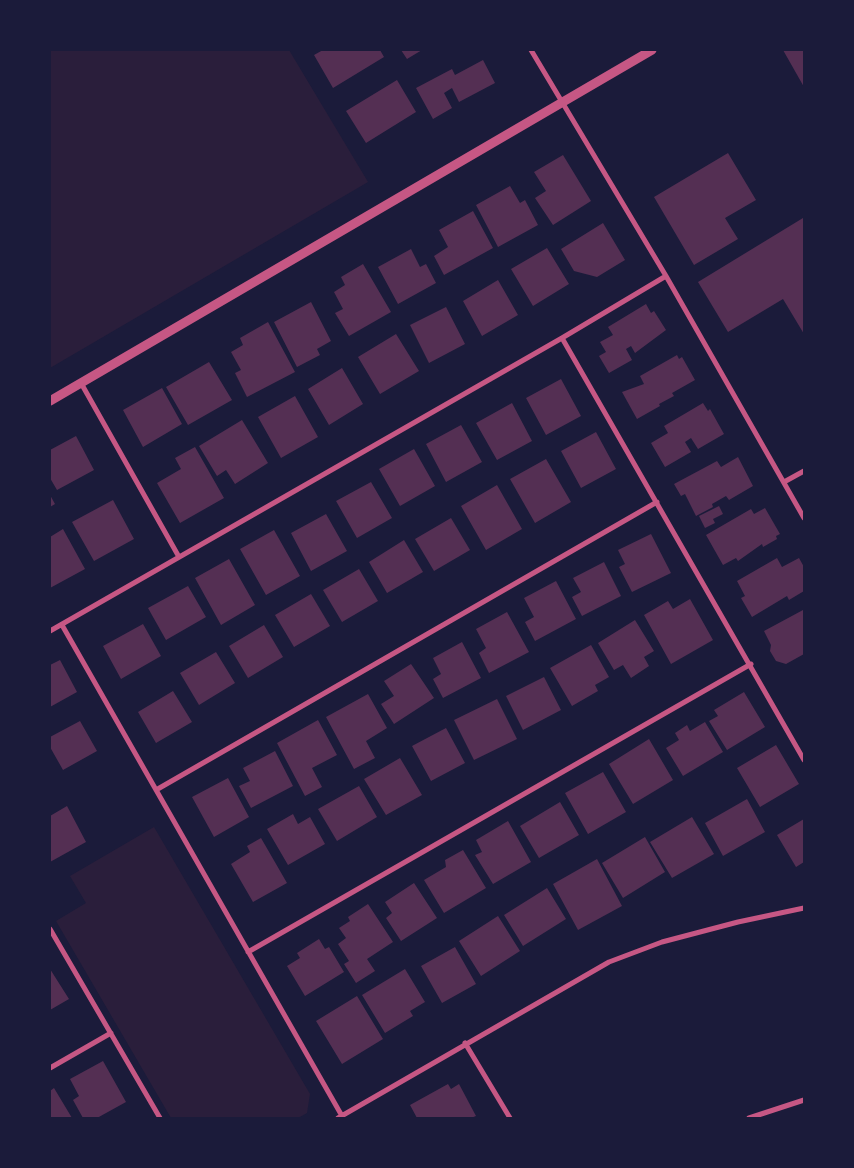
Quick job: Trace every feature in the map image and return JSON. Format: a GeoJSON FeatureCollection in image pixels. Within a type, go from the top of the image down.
{"type":"FeatureCollection","features":[{"type":"Feature","properties":{"kind":"street"},"geometry":{"type":"LineString","coordinates":[[531,50],[666,276],[804,518]]}},
{"type":"Feature","properties":{"kind":"street"},"geometry":{"type":"LineString","coordinates":[[50,401],[652,50]]}},
{"type":"Feature","properties":{"kind":"street"},"geometry":{"type":"LineString","coordinates":[[50,631],[562,338],[666,276]]}},
{"type":"Feature","properties":{"kind":"street"},"geometry":{"type":"LineString","coordinates":[[562,338],[751,664],[804,760]]}},
{"type":"Feature","properties":{"kind":"street"},"geometry":{"type":"LineString","coordinates":[[81,383],[179,557]]}},
{"type":"Feature","properties":{"kind":"street"},"geometry":{"type":"LineString","coordinates":[[784,482],[804,471]]}},
{"type":"Feature","properties":{"kind":"street"},"geometry":{"type":"LineString","coordinates":[[156,790],[657,502]]}},
{"type":"Feature","properties":{"kind":"street"},"geometry":{"type":"LineString","coordinates":[[62,625],[340,1117],[609,962],[662,942],[738,922],[804,908]]}},
{"type":"Feature","properties":{"kind":"street"},"geometry":{"type":"LineString","coordinates":[[248,952],[751,664]]}},
{"type":"Feature","properties":{"kind":"street"},"geometry":{"type":"LineString","coordinates":[[50,929],[160,1118]]}},
{"type":"Feature","properties":{"kind":"street"},"geometry":{"type":"LineString","coordinates":[[50,1068],[111,1033]]}},
{"type":"Feature","properties":{"kind":"street"},"geometry":{"type":"LineString","coordinates":[[466,1044],[510,1118]]}},
{"type":"Feature","properties":{"kind":"street"},"geometry":{"type":"LineString","coordinates":[[749,1118],[804,1100]]}},
{"type":"Feature","properties":{"kind":"shaded area"},"geometry":{"type":"Polygon","coordinates":[[[50,50],[289,50],[368,182],[50,368],[50,50]]]}},
{"type":"Feature","properties":{"kind":"shaded area"},"geometry":{"type":"Polygon","coordinates":[[[154,827],[310,1094],[307,1113],[298,1118],[171,1118],[56,921],[86,903],[70,876],[154,827]]]}},
{"type":"Feature","properties":{"kind":"building"},"geometry":{"type":"Polygon","coordinates":[[[323,50],[380,50],[384,57],[333,88],[314,55],[323,50]]]}},
{"type":"Feature","properties":{"kind":"building"},"geometry":{"type":"Polygon","coordinates":[[[401,50],[422,50],[407,59],[401,50]]]}},
{"type":"Feature","properties":{"kind":"building"},"geometry":{"type":"Polygon","coordinates":[[[783,50],[804,50],[804,87],[783,50]]]}},
{"type":"Feature","properties":{"kind":"building"},"geometry":{"type":"Polygon","coordinates":[[[483,60],[495,83],[459,102],[452,88],[444,93],[452,108],[433,119],[416,88],[452,69],[455,75],[483,60]]]}},
{"type":"Feature","properties":{"kind":"building"},"geometry":{"type":"Polygon","coordinates":[[[397,80],[416,112],[366,143],[346,111],[397,80]]]}},
{"type":"Feature","properties":{"kind":"building"},"geometry":{"type":"Polygon","coordinates":[[[728,153],[756,200],[725,218],[738,239],[694,265],[654,197],[728,153]]]}},
{"type":"Feature","properties":{"kind":"building"},"geometry":{"type":"Polygon","coordinates":[[[563,155],[591,201],[553,225],[535,198],[546,191],[534,172],[563,155]]]}},
{"type":"Feature","properties":{"kind":"building"},"geometry":{"type":"Polygon","coordinates":[[[510,186],[520,203],[525,200],[538,225],[498,247],[476,205],[510,186]]]}},
{"type":"Feature","properties":{"kind":"building"},"geometry":{"type":"Polygon","coordinates":[[[473,211],[493,248],[444,275],[434,256],[448,247],[439,230],[473,211]]]}},
{"type":"Feature","properties":{"kind":"building"},"geometry":{"type":"Polygon","coordinates":[[[803,218],[804,334],[783,299],[728,332],[698,282],[803,218]]]}},
{"type":"Feature","properties":{"kind":"building"},"geometry":{"type":"Polygon","coordinates":[[[603,223],[625,260],[597,277],[574,271],[561,249],[603,223]]]}},
{"type":"Feature","properties":{"kind":"building"},"geometry":{"type":"Polygon","coordinates":[[[547,248],[569,284],[533,306],[511,269],[547,248]]]}},
{"type":"Feature","properties":{"kind":"building"},"geometry":{"type":"Polygon","coordinates":[[[411,249],[420,267],[426,264],[436,283],[398,304],[378,267],[411,249]]]}},
{"type":"Feature","properties":{"kind":"building"},"geometry":{"type":"Polygon","coordinates":[[[363,264],[391,312],[349,336],[335,313],[343,309],[334,292],[345,285],[341,277],[363,264]]]}},
{"type":"Feature","properties":{"kind":"building"},"geometry":{"type":"Polygon","coordinates":[[[498,280],[518,315],[482,336],[463,301],[498,280]]]}},
{"type":"Feature","properties":{"kind":"building"},"geometry":{"type":"Polygon","coordinates":[[[311,302],[331,341],[317,349],[320,355],[297,367],[274,322],[311,302]]]}},
{"type":"Feature","properties":{"kind":"building"},"geometry":{"type":"Polygon","coordinates":[[[646,304],[651,313],[654,311],[666,330],[635,353],[631,346],[626,349],[632,360],[609,373],[599,356],[606,352],[600,342],[613,335],[608,327],[646,304]]]}},
{"type":"Feature","properties":{"kind":"building"},"geometry":{"type":"Polygon","coordinates":[[[446,307],[465,344],[429,363],[410,325],[446,307]]]}},
{"type":"Feature","properties":{"kind":"building"},"geometry":{"type":"Polygon","coordinates":[[[268,322],[295,372],[247,397],[235,373],[241,370],[231,352],[243,345],[240,338],[268,322]]]}},
{"type":"Feature","properties":{"kind":"building"},"geometry":{"type":"Polygon","coordinates":[[[396,334],[419,371],[380,394],[358,357],[396,334]]]}},
{"type":"Feature","properties":{"kind":"building"},"geometry":{"type":"Polygon","coordinates":[[[677,355],[679,359],[682,357],[695,380],[672,393],[674,396],[659,404],[660,406],[637,419],[622,392],[644,384],[640,376],[677,355]]]}},
{"type":"Feature","properties":{"kind":"building"},"geometry":{"type":"Polygon","coordinates":[[[209,362],[232,400],[188,425],[166,387],[209,362]]]}},
{"type":"Feature","properties":{"kind":"building"},"geometry":{"type":"Polygon","coordinates":[[[342,368],[363,404],[329,425],[308,389],[342,368]]]}},
{"type":"Feature","properties":{"kind":"building"},"geometry":{"type":"Polygon","coordinates":[[[561,379],[581,416],[546,435],[526,398],[561,379]]]}},
{"type":"Feature","properties":{"kind":"building"},"geometry":{"type":"Polygon","coordinates":[[[162,388],[182,424],[143,447],[123,410],[162,388]]]}},
{"type":"Feature","properties":{"kind":"building"},"geometry":{"type":"Polygon","coordinates":[[[295,396],[318,437],[281,458],[258,417],[295,396]]]}},
{"type":"Feature","properties":{"kind":"building"},"geometry":{"type":"Polygon","coordinates":[[[512,403],[532,441],[497,460],[476,423],[512,403]]]}},
{"type":"Feature","properties":{"kind":"building"},"geometry":{"type":"Polygon","coordinates":[[[703,403],[708,411],[710,409],[724,434],[698,449],[691,438],[685,442],[691,452],[665,467],[651,443],[668,433],[664,426],[703,403]]]}},
{"type":"Feature","properties":{"kind":"building"},"geometry":{"type":"Polygon","coordinates":[[[242,420],[268,463],[235,484],[226,470],[217,476],[199,446],[242,420]]]}},
{"type":"Feature","properties":{"kind":"building"},"geometry":{"type":"Polygon","coordinates":[[[461,425],[482,462],[446,482],[426,444],[461,425]]]}},
{"type":"Feature","properties":{"kind":"building"},"geometry":{"type":"Polygon","coordinates":[[[596,432],[616,469],[581,488],[561,451],[596,432]]]}},
{"type":"Feature","properties":{"kind":"building"},"geometry":{"type":"Polygon","coordinates":[[[76,436],[94,470],[57,490],[50,478],[50,450],[76,436]]]}},
{"type":"Feature","properties":{"kind":"building"},"geometry":{"type":"Polygon","coordinates":[[[195,447],[224,498],[180,523],[157,483],[181,469],[175,458],[195,447]]]}},
{"type":"Feature","properties":{"kind":"building"},"geometry":{"type":"Polygon","coordinates":[[[414,449],[435,486],[400,506],[379,469],[414,449]]]}},
{"type":"Feature","properties":{"kind":"building"},"geometry":{"type":"Polygon","coordinates":[[[738,457],[753,486],[729,500],[726,496],[712,504],[713,507],[696,516],[685,494],[681,496],[674,484],[717,461],[721,467],[738,457]]]}},
{"type":"Feature","properties":{"kind":"building"},"geometry":{"type":"Polygon","coordinates":[[[546,459],[571,502],[535,523],[510,479],[546,459]]]}},
{"type":"Feature","properties":{"kind":"building"},"geometry":{"type":"Polygon","coordinates":[[[371,482],[392,518],[357,538],[336,501],[371,482]]]}},
{"type":"Feature","properties":{"kind":"building"},"geometry":{"type":"Polygon","coordinates":[[[497,485],[522,529],[486,550],[461,506],[497,485]]]}},
{"type":"Feature","properties":{"kind":"building"},"geometry":{"type":"Polygon","coordinates":[[[50,495],[55,504],[50,507],[50,495]]]}},
{"type":"Feature","properties":{"kind":"building"},"geometry":{"type":"Polygon","coordinates":[[[113,500],[134,539],[94,561],[72,522],[113,500]]]}},
{"type":"Feature","properties":{"kind":"building"},"geometry":{"type":"Polygon","coordinates":[[[719,506],[723,514],[713,519],[715,523],[705,528],[699,516],[719,506]]]}},
{"type":"Feature","properties":{"kind":"building"},"geometry":{"type":"Polygon","coordinates":[[[765,508],[780,534],[776,536],[777,539],[763,547],[762,544],[738,561],[736,558],[723,565],[706,535],[751,509],[754,514],[765,508]]]}},
{"type":"Feature","properties":{"kind":"building"},"geometry":{"type":"Polygon","coordinates":[[[326,514],[347,551],[311,571],[291,533],[326,514]]]}},
{"type":"Feature","properties":{"kind":"building"},"geometry":{"type":"Polygon","coordinates":[[[451,518],[470,550],[434,571],[415,539],[451,518]]]}},
{"type":"Feature","properties":{"kind":"building"},"geometry":{"type":"Polygon","coordinates":[[[63,529],[85,569],[50,588],[50,537],[63,529]]]}},
{"type":"Feature","properties":{"kind":"building"},"geometry":{"type":"Polygon","coordinates":[[[274,530],[300,576],[266,595],[240,549],[274,530]]]}},
{"type":"Feature","properties":{"kind":"building"},"geometry":{"type":"Polygon","coordinates":[[[651,534],[671,573],[632,592],[619,567],[625,564],[618,550],[651,534]]]}},
{"type":"Feature","properties":{"kind":"building"},"geometry":{"type":"Polygon","coordinates":[[[404,540],[423,572],[387,593],[369,562],[404,540]]]}},
{"type":"Feature","properties":{"kind":"building"},"geometry":{"type":"Polygon","coordinates":[[[777,558],[782,567],[799,558],[804,567],[804,591],[789,600],[787,596],[752,617],[741,598],[745,596],[737,581],[777,558]]]}},
{"type":"Feature","properties":{"kind":"building"},"geometry":{"type":"Polygon","coordinates":[[[229,559],[255,605],[221,625],[195,578],[229,559]]]}},
{"type":"Feature","properties":{"kind":"building"},"geometry":{"type":"Polygon","coordinates":[[[604,562],[621,596],[582,616],[572,597],[581,592],[573,578],[604,562]]]}},
{"type":"Feature","properties":{"kind":"building"},"geometry":{"type":"Polygon","coordinates":[[[359,569],[378,601],[342,622],[323,590],[359,569]]]}},
{"type":"Feature","properties":{"kind":"building"},"geometry":{"type":"Polygon","coordinates":[[[556,581],[576,619],[535,641],[525,622],[534,617],[524,598],[556,581]]]}},
{"type":"Feature","properties":{"kind":"building"},"geometry":{"type":"Polygon","coordinates":[[[188,586],[206,617],[166,640],[148,608],[188,586]]]}},
{"type":"Feature","properties":{"kind":"building"},"geometry":{"type":"Polygon","coordinates":[[[311,594],[330,626],[294,647],[275,615],[311,594]]]}},
{"type":"Feature","properties":{"kind":"building"},"geometry":{"type":"Polygon","coordinates":[[[690,599],[713,640],[671,664],[644,615],[668,601],[673,609],[690,599]]]}},
{"type":"Feature","properties":{"kind":"building"},"geometry":{"type":"Polygon","coordinates":[[[803,610],[804,654],[786,664],[776,661],[770,651],[771,645],[764,631],[803,610]]]}},
{"type":"Feature","properties":{"kind":"building"},"geometry":{"type":"Polygon","coordinates":[[[507,612],[529,652],[489,673],[479,653],[486,648],[476,629],[507,612]]]}},
{"type":"Feature","properties":{"kind":"building"},"geometry":{"type":"Polygon","coordinates":[[[635,620],[654,651],[644,657],[649,666],[631,678],[623,665],[614,670],[598,643],[635,620]]]}},
{"type":"Feature","properties":{"kind":"building"},"geometry":{"type":"Polygon","coordinates":[[[143,624],[161,656],[121,679],[103,646],[143,624]]]}},
{"type":"Feature","properties":{"kind":"building"},"geometry":{"type":"Polygon","coordinates":[[[264,625],[283,657],[248,678],[229,646],[264,625]]]}},
{"type":"Feature","properties":{"kind":"building"},"geometry":{"type":"Polygon","coordinates":[[[462,642],[481,678],[443,698],[433,679],[441,674],[433,658],[462,642]]]}},
{"type":"Feature","properties":{"kind":"building"},"geometry":{"type":"Polygon","coordinates":[[[591,645],[609,677],[595,685],[598,691],[572,706],[550,668],[591,645]]]}},
{"type":"Feature","properties":{"kind":"building"},"geometry":{"type":"Polygon","coordinates":[[[216,652],[235,683],[199,705],[180,673],[216,652]]]}},
{"type":"Feature","properties":{"kind":"building"},"geometry":{"type":"Polygon","coordinates":[[[60,660],[77,692],[50,707],[50,665],[60,660]]]}},
{"type":"Feature","properties":{"kind":"building"},"geometry":{"type":"Polygon","coordinates":[[[411,664],[434,698],[394,724],[381,704],[394,696],[384,681],[411,664]]]}},
{"type":"Feature","properties":{"kind":"building"},"geometry":{"type":"Polygon","coordinates":[[[544,677],[561,710],[523,730],[506,696],[544,677]]]}},
{"type":"Feature","properties":{"kind":"building"},"geometry":{"type":"Polygon","coordinates":[[[173,691],[192,722],[156,743],[138,712],[173,691]]]}},
{"type":"Feature","properties":{"kind":"building"},"geometry":{"type":"Polygon","coordinates":[[[744,692],[765,727],[727,750],[709,721],[718,716],[714,710],[744,692]]]}},
{"type":"Feature","properties":{"kind":"building"},"geometry":{"type":"Polygon","coordinates":[[[368,694],[387,728],[366,741],[375,758],[354,769],[326,717],[368,694]]]}},
{"type":"Feature","properties":{"kind":"building"},"geometry":{"type":"Polygon","coordinates":[[[497,699],[517,739],[474,760],[454,720],[497,699]]]}},
{"type":"Feature","properties":{"kind":"building"},"geometry":{"type":"Polygon","coordinates":[[[318,720],[337,755],[312,768],[322,787],[305,796],[277,743],[318,720]]]}},
{"type":"Feature","properties":{"kind":"building"},"geometry":{"type":"Polygon","coordinates":[[[80,721],[97,751],[63,770],[50,747],[50,737],[80,721]]]}},
{"type":"Feature","properties":{"kind":"building"},"geometry":{"type":"Polygon","coordinates":[[[705,722],[723,752],[683,776],[666,748],[679,740],[675,733],[687,725],[690,731],[705,722]]]}},
{"type":"Feature","properties":{"kind":"building"},"geometry":{"type":"Polygon","coordinates":[[[446,728],[465,763],[431,781],[412,746],[446,728]]]}},
{"type":"Feature","properties":{"kind":"building"},"geometry":{"type":"Polygon","coordinates":[[[649,739],[673,780],[633,804],[609,764],[649,739]]]}},
{"type":"Feature","properties":{"kind":"building"},"geometry":{"type":"Polygon","coordinates":[[[776,745],[799,784],[760,807],[737,768],[776,745]]]}},
{"type":"Feature","properties":{"kind":"building"},"geometry":{"type":"Polygon","coordinates":[[[275,751],[293,786],[251,808],[239,786],[250,781],[243,768],[275,751]]]}},
{"type":"Feature","properties":{"kind":"building"},"geometry":{"type":"Polygon","coordinates":[[[400,758],[422,795],[386,815],[364,779],[400,758]]]}},
{"type":"Feature","properties":{"kind":"building"},"geometry":{"type":"Polygon","coordinates":[[[603,772],[626,812],[588,834],[565,793],[603,772]]]}},
{"type":"Feature","properties":{"kind":"building"},"geometry":{"type":"Polygon","coordinates":[[[228,778],[249,817],[214,837],[192,797],[228,778]]]}},
{"type":"Feature","properties":{"kind":"building"},"geometry":{"type":"Polygon","coordinates":[[[359,786],[377,817],[337,841],[318,809],[359,786]]]}},
{"type":"Feature","properties":{"kind":"building"},"geometry":{"type":"Polygon","coordinates":[[[747,799],[765,832],[723,856],[705,823],[747,799]]]}},
{"type":"Feature","properties":{"kind":"building"},"geometry":{"type":"Polygon","coordinates":[[[560,802],[579,835],[539,858],[520,826],[560,802]]]}},
{"type":"Feature","properties":{"kind":"building"},"geometry":{"type":"Polygon","coordinates":[[[67,806],[86,842],[50,862],[50,816],[67,806]]]}},
{"type":"Feature","properties":{"kind":"building"},"geometry":{"type":"Polygon","coordinates":[[[293,814],[298,824],[310,817],[325,844],[288,865],[267,829],[293,814]]]}},
{"type":"Feature","properties":{"kind":"building"},"geometry":{"type":"Polygon","coordinates":[[[692,817],[714,854],[672,878],[650,842],[692,817]]]}},
{"type":"Feature","properties":{"kind":"building"},"geometry":{"type":"Polygon","coordinates":[[[804,819],[804,862],[796,867],[777,835],[804,819]]]}},
{"type":"Feature","properties":{"kind":"building"},"geometry":{"type":"Polygon","coordinates":[[[508,821],[531,862],[493,884],[475,855],[482,852],[476,840],[508,821]]]}},
{"type":"Feature","properties":{"kind":"building"},"geometry":{"type":"Polygon","coordinates":[[[645,837],[665,872],[623,898],[602,863],[645,837]]]}},
{"type":"Feature","properties":{"kind":"building"},"geometry":{"type":"Polygon","coordinates":[[[261,838],[287,883],[253,902],[231,864],[250,852],[247,846],[261,838]]]}},
{"type":"Feature","properties":{"kind":"building"},"geometry":{"type":"Polygon","coordinates":[[[463,850],[486,888],[444,913],[424,880],[446,867],[445,860],[463,850]]]}},
{"type":"Feature","properties":{"kind":"building"},"geometry":{"type":"Polygon","coordinates":[[[597,859],[622,906],[578,930],[553,884],[597,859]]]}},
{"type":"Feature","properties":{"kind":"building"},"geometry":{"type":"Polygon","coordinates":[[[414,883],[437,918],[401,941],[386,918],[392,913],[385,902],[414,883]]]}},
{"type":"Feature","properties":{"kind":"building"},"geometry":{"type":"Polygon","coordinates":[[[547,888],[566,919],[523,946],[504,915],[547,888]]]}},
{"type":"Feature","properties":{"kind":"building"},"geometry":{"type":"Polygon","coordinates":[[[368,904],[393,942],[367,959],[375,971],[356,983],[344,964],[349,961],[338,944],[346,938],[339,928],[350,921],[348,917],[368,904]]]}},
{"type":"Feature","properties":{"kind":"building"},"geometry":{"type":"Polygon","coordinates":[[[498,916],[520,951],[481,976],[459,941],[498,916]]]}},
{"type":"Feature","properties":{"kind":"building"},"geometry":{"type":"Polygon","coordinates":[[[319,939],[325,949],[329,947],[344,972],[305,996],[287,966],[300,958],[297,953],[319,939]]]}},
{"type":"Feature","properties":{"kind":"building"},"geometry":{"type":"Polygon","coordinates":[[[455,947],[476,984],[442,1003],[421,966],[455,947]]]}},
{"type":"Feature","properties":{"kind":"building"},"geometry":{"type":"Polygon","coordinates":[[[50,969],[69,999],[50,1010],[50,969]]]}},
{"type":"Feature","properties":{"kind":"building"},"geometry":{"type":"Polygon","coordinates":[[[405,969],[425,1002],[410,1011],[413,1016],[385,1033],[362,995],[405,969]]]}},
{"type":"Feature","properties":{"kind":"building"},"geometry":{"type":"Polygon","coordinates":[[[357,996],[383,1039],[342,1064],[316,1021],[357,996]]]}},
{"type":"Feature","properties":{"kind":"building"},"geometry":{"type":"Polygon","coordinates":[[[103,1061],[126,1102],[97,1118],[83,1118],[73,1100],[79,1096],[70,1079],[103,1061]]]}},
{"type":"Feature","properties":{"kind":"building"},"geometry":{"type":"Polygon","coordinates":[[[448,1084],[451,1089],[459,1084],[476,1116],[471,1118],[417,1118],[410,1105],[448,1084]]]}},
{"type":"Feature","properties":{"kind":"building"},"geometry":{"type":"Polygon","coordinates":[[[54,1088],[72,1118],[50,1118],[50,1091],[54,1088]]]}}]}
